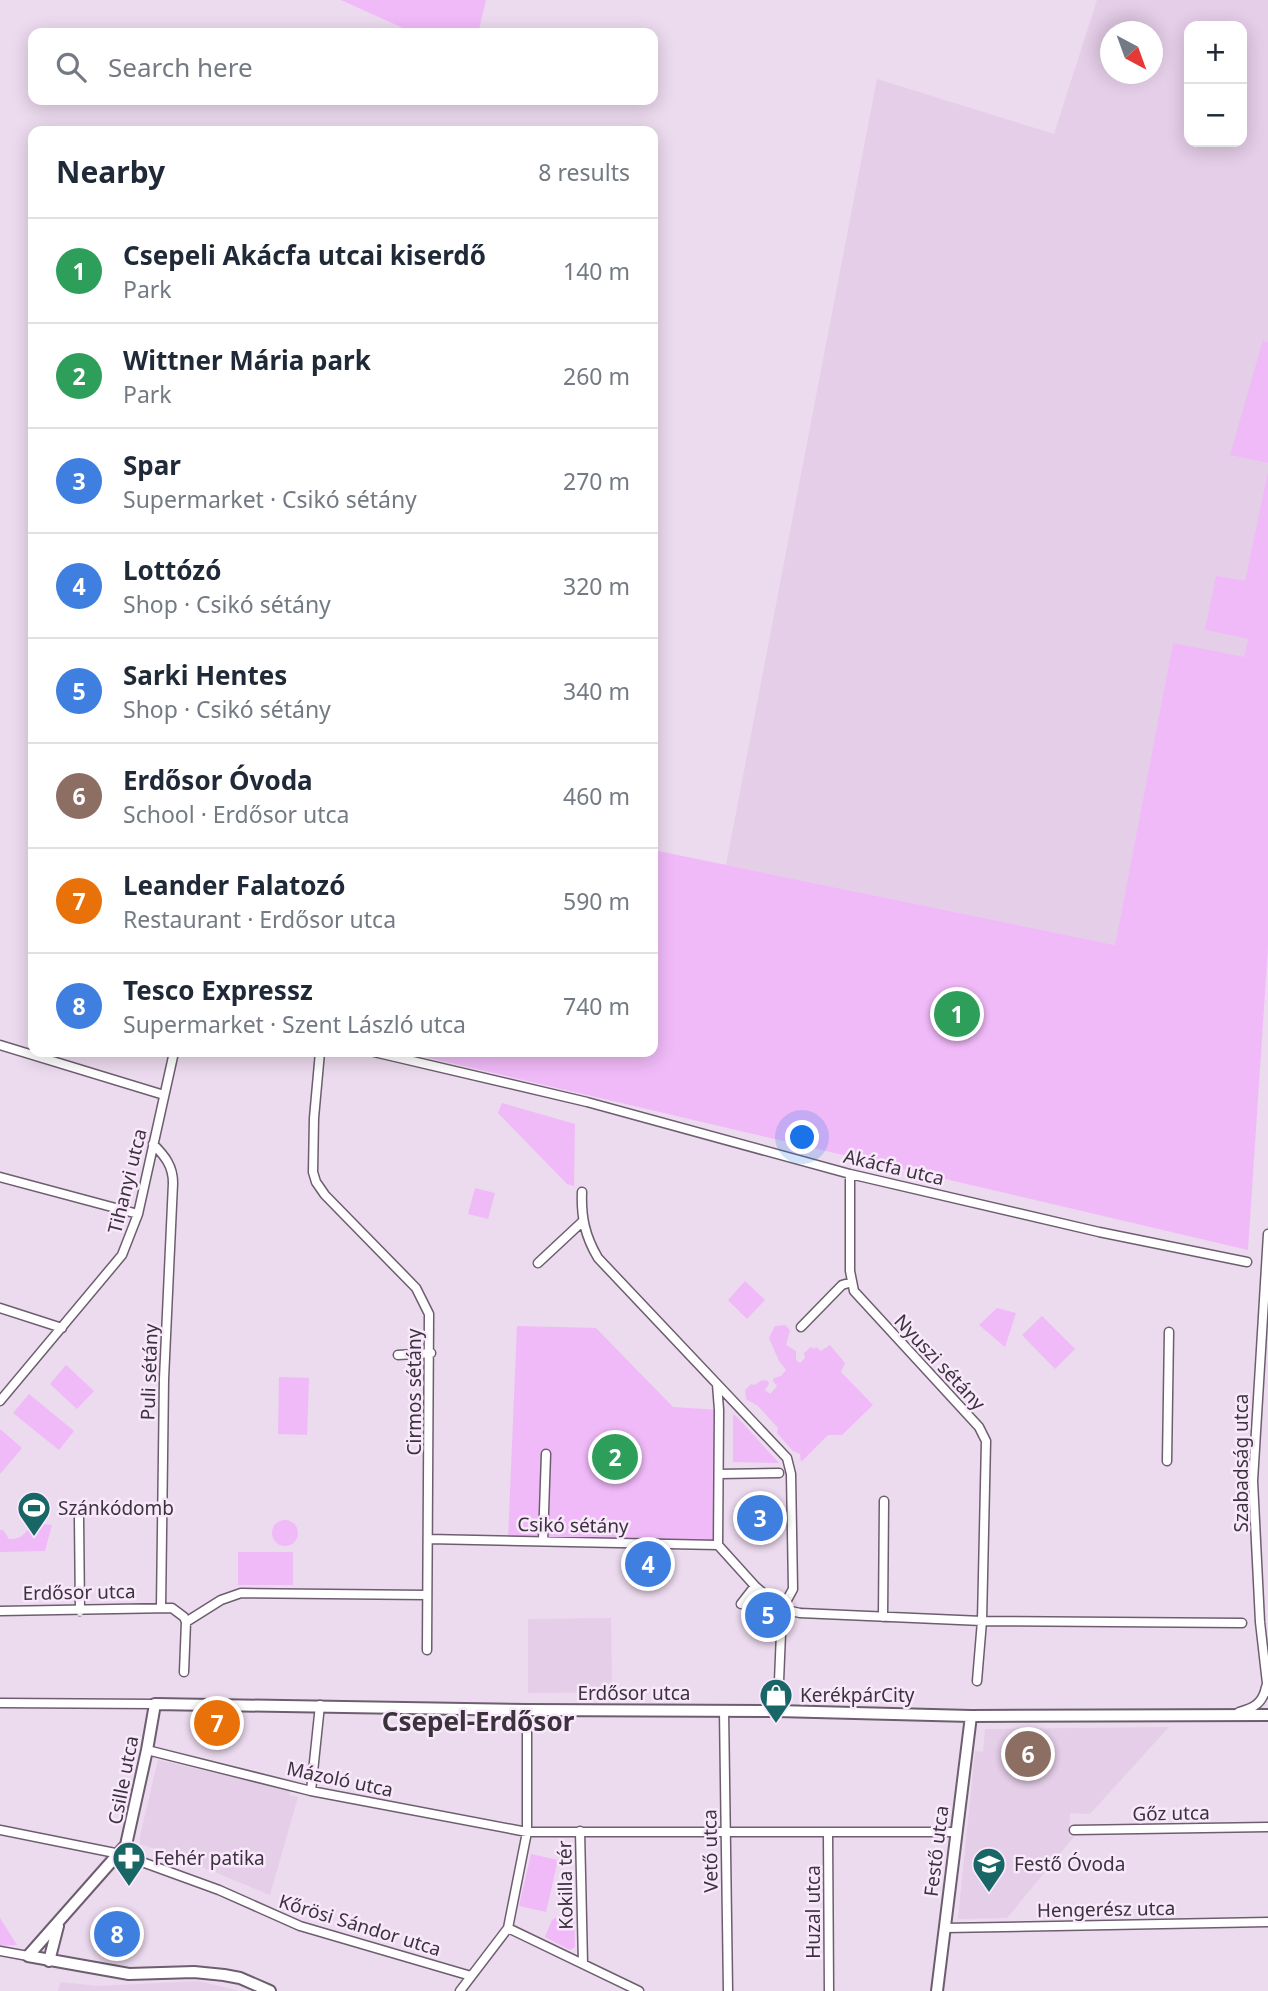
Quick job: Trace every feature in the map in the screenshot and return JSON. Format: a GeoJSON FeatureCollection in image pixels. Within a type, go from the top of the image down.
{"type":"FeatureCollection","features":[{"type":"Feature","properties":{"kind":"street"},"geometry":{"type":"LineString","coordinates":[[0,1045],[28,1054]]}},
{"type":"Feature","properties":{"kind":"street"},"geometry":{"type":"LineString","coordinates":[[39,1057],[164,1095]]}},
{"type":"Feature","properties":{"kind":"street","name":"Tihanyi utca"},"geometry":{"type":"LineString","coordinates":[[0,1401],[122,1255],[138,1214],[173,1057]]}},
{"type":"Feature","properties":{"kind":"street","name":"Cirmos sétány"},"geometry":{"type":"LineString","coordinates":[[320,1057],[314,1118],[313,1172],[316,1182],[325,1195],[416,1288],[429,1314],[427,1650]]}},
{"type":"Feature","properties":{"kind":"street","name":"Akácfa utca"},"geometry":{"type":"LineString","coordinates":[[394,1057],[587,1102],[850,1174],[1099,1232],[1247,1262]]}},
{"type":"Feature","properties":{"kind":"street","name":"Puli sétány"},"geometry":{"type":"LineString","coordinates":[[153,1144],[173,1171],[164,1379],[161,1608]]}},
{"type":"Feature","properties":{"kind":"street"},"geometry":{"type":"LineString","coordinates":[[802,1327],[842,1285],[852,1283],[850,1174]]}},
{"type":"Feature","properties":{"kind":"street"},"geometry":{"type":"LineString","coordinates":[[0,1177],[138,1214]]}},
{"type":"Feature","properties":{"kind":"street"},"geometry":{"type":"LineString","coordinates":[[582,1192],[582,1222],[598,1258],[781,1450],[790,1466],[793,1589],[782,1609],[779,1681]]}},
{"type":"Feature","properties":{"kind":"street"},"geometry":{"type":"LineString","coordinates":[[538,1263],[582,1222]]}},
{"type":"Feature","properties":{"kind":"street","name":"Szabadság utca"},"geometry":{"type":"LineString","coordinates":[[1268,1234],[1253,1481],[1268,1692]]}},
{"type":"Feature","properties":{"kind":"street","name":"Nyuszi sétány"},"geometry":{"type":"LineString","coordinates":[[852,1283],[860,1300],[984,1435],[986,1448],[982,1621],[977,1681]]}},
{"type":"Feature","properties":{"kind":"street"},"geometry":{"type":"LineString","coordinates":[[0,1308],[62,1328]]}},
{"type":"Feature","properties":{"kind":"street"},"geometry":{"type":"LineString","coordinates":[[1167,1461],[1169,1332]]}},
{"type":"Feature","properties":{"kind":"street"},"geometry":{"type":"LineString","coordinates":[[398,1355],[430,1353]]}},
{"type":"Feature","properties":{"kind":"street"},"geometry":{"type":"LineString","coordinates":[[717,1384],[718,1545],[755,1586],[782,1609],[800,1613],[982,1621],[1242,1623]]}},
{"type":"Feature","properties":{"kind":"street"},"geometry":{"type":"LineString","coordinates":[[543,1541],[547,1454]]}},
{"type":"Feature","properties":{"kind":"street"},"geometry":{"type":"LineString","coordinates":[[719,1474],[779,1472]]}},
{"type":"Feature","properties":{"kind":"street"},"geometry":{"type":"LineString","coordinates":[[883,1617],[884,1501]]}},
{"type":"Feature","properties":{"kind":"street"},"geometry":{"type":"LineString","coordinates":[[79,1518],[80,1611]]}},
{"type":"Feature","properties":{"kind":"street","name":"Csikó sétány"},"geometry":{"type":"LineString","coordinates":[[428,1539],[718,1545]]}},
{"type":"Feature","properties":{"kind":"street"},"geometry":{"type":"LineString","coordinates":[[741,1604],[755,1586]]}},
{"type":"Feature","properties":{"kind":"street"},"geometry":{"type":"LineString","coordinates":[[184,1672],[186,1622],[221,1600],[242,1593],[427,1595]]}},
{"type":"Feature","properties":{"kind":"street","name":"Erdősor utca"},"geometry":{"type":"LineString","coordinates":[[0,1611],[172,1608],[186,1622]]}},
{"type":"Feature","properties":{"kind":"street"},"geometry":{"type":"LineString","coordinates":[[1228,1715],[1256,1706],[1264,1694],[1267,1681]]}},
{"type":"Feature","properties":{"kind":"street","name":"Erdősor utca"},"geometry":{"type":"LineString","coordinates":[[0,1703],[724,1710],[971,1716],[1268,1715]]}},
{"type":"Feature","properties":{"kind":"street","name":"Csille utca"},"geometry":{"type":"LineString","coordinates":[[28,1956],[120,1854],[129,1836],[155,1704]]}},
{"type":"Feature","properties":{"kind":"street"},"geometry":{"type":"LineString","coordinates":[[311,1791],[320,1706]]}},
{"type":"Feature","properties":{"kind":"street"},"geometry":{"type":"LineString","coordinates":[[527,1710],[527,1832]]}},
{"type":"Feature","properties":{"kind":"street","name":"Vető utca"},"geometry":{"type":"LineString","coordinates":[[724,1710],[727,1991]]}},
{"type":"Feature","properties":{"kind":"street","name":"Festő utca"},"geometry":{"type":"LineString","coordinates":[[937,1991],[971,1716]]}},
{"type":"Feature","properties":{"kind":"street","name":"Mázoló utca"},"geometry":{"type":"LineString","coordinates":[[147,1750],[311,1791],[527,1832]]}},
{"type":"Feature","properties":{"kind":"street","name":"Gőz utca"},"geometry":{"type":"LineString","coordinates":[[1074,1830],[1268,1827]]}},
{"type":"Feature","properties":{"kind":"street","name":"Kőrösi Sándor utca"},"geometry":{"type":"LineString","coordinates":[[0,1830],[120,1854],[219,1889],[299,1926],[471,1976]]}},
{"type":"Feature","properties":{"kind":"street"},"geometry":{"type":"LineString","coordinates":[[580,1831],[956,1832]]}},
{"type":"Feature","properties":{"kind":"street","name":"Kokilla tér"},"geometry":{"type":"LineString","coordinates":[[580,1831],[583,1964],[508,1928],[527,1832],[580,1831]]}},
{"type":"Feature","properties":{"kind":"street","name":"Huzal utca"},"geometry":{"type":"LineString","coordinates":[[828,1832],[829,1991]]}},
{"type":"Feature","properties":{"kind":"street","name":"Csille utca"},"geometry":{"type":"LineString","coordinates":[[49,1961],[60,1922]]}},
{"type":"Feature","properties":{"kind":"street","name":"Hengerész utca"},"geometry":{"type":"LineString","coordinates":[[944,1928],[1268,1922]]}},
{"type":"Feature","properties":{"kind":"street"},"geometry":{"type":"LineString","coordinates":[[460,1991],[508,1928]]}},
{"type":"Feature","properties":{"kind":"street"},"geometry":{"type":"LineString","coordinates":[[0,1951],[129,1974],[194,1972],[224,1975],[240,1978],[270,1991]]}},
{"type":"Feature","properties":{"kind":"street"},"geometry":{"type":"LineString","coordinates":[[583,1964],[639,1991]]}},
{"type":"Feature","properties":{"kind":"shaded area"},"geometry":{"type":"Polygon","coordinates":[[[341,0],[486,0],[479,28],[403,28],[341,0]]]}},
{"type":"Feature","properties":{"kind":"shaded area"},"geometry":{"type":"Polygon","coordinates":[[[1097,0],[1268,0],[1268,342],[1264,340],[1231,455],[1268,463],[1268,471],[1245,582],[1205,630],[1248,639],[1244,658],[1173,643],[1115,945],[726,865],[877,79],[1054,134],[1097,0]]]}},
{"type":"Feature","properties":{"kind":"shaded area"},"geometry":{"type":"Polygon","coordinates":[[[1263,340],[1268,342],[1268,463],[1230,455],[1263,340]]]}},
{"type":"Feature","properties":{"kind":"shaded area"},"geometry":{"type":"Polygon","coordinates":[[[1268,471],[1268,947],[1248,1250],[425,1057],[658,1057],[658,851],[1115,945],[1173,643],[1244,657],[1248,639],[1205,630],[1216,576],[1245,581],[1268,471]]]}},
{"type":"Feature","properties":{"kind":"shaded area"},"geometry":{"type":"Polygon","coordinates":[[[502,1103],[575,1124],[574,1186],[567,1184],[498,1113],[502,1103]]]}},
{"type":"Feature","properties":{"kind":"shaded area"},"geometry":{"type":"Polygon","coordinates":[[[475,1188],[495,1193],[488,1219],[468,1214],[475,1188]]]}},
{"type":"Feature","properties":{"kind":"shaded area"},"geometry":{"type":"Polygon","coordinates":[[[745,1281],[765,1300],[747,1319],[728,1300],[745,1281]]]}},
{"type":"Feature","properties":{"kind":"shaded area"},"geometry":{"type":"Polygon","coordinates":[[[997,1308],[1016,1313],[1005,1347],[979,1325],[997,1308]]]}},
{"type":"Feature","properties":{"kind":"shaded area"},"geometry":{"type":"Polygon","coordinates":[[[1042,1316],[1075,1349],[1055,1369],[1022,1335],[1042,1316]]]}},
{"type":"Feature","properties":{"kind":"shaded area"},"geometry":{"type":"Polygon","coordinates":[[[785,1325],[790,1330],[786,1345],[796,1351],[796,1360],[800,1363],[805,1358],[804,1353],[811,1347],[821,1351],[830,1345],[845,1363],[841,1372],[873,1405],[842,1435],[828,1435],[801,1462],[800,1454],[793,1451],[777,1433],[778,1428],[758,1406],[746,1399],[745,1390],[751,1384],[755,1385],[762,1380],[768,1381],[765,1390],[770,1394],[777,1386],[774,1378],[781,1376],[786,1370],[769,1338],[775,1326],[785,1325]]]}},
{"type":"Feature","properties":{"kind":"shaded area"},"geometry":{"type":"Polygon","coordinates":[[[517,1326],[596,1328],[673,1407],[719,1410],[718,1545],[508,1540],[517,1326]]]}},
{"type":"Feature","properties":{"kind":"shaded area"},"geometry":{"type":"Polygon","coordinates":[[[66,1365],[94,1391],[77,1409],[50,1384],[66,1365]]]}},
{"type":"Feature","properties":{"kind":"shaded area"},"geometry":{"type":"Polygon","coordinates":[[[279,1377],[309,1378],[307,1435],[278,1434],[279,1377]]]}},
{"type":"Feature","properties":{"kind":"shaded area"},"geometry":{"type":"Polygon","coordinates":[[[29,1394],[74,1431],[59,1450],[13,1413],[29,1394]]]}},
{"type":"Feature","properties":{"kind":"shaded area"},"geometry":{"type":"Polygon","coordinates":[[[733,1414],[737,1417],[779,1463],[733,1462],[733,1414]]]}},
{"type":"Feature","properties":{"kind":"shaded area"},"geometry":{"type":"Polygon","coordinates":[[[0,1429],[22,1448],[0,1474],[0,1429]]]}},
{"type":"Feature","properties":{"kind":"shaded area"},"geometry":{"type":"Polygon","coordinates":[[[285,1520],[294,1524],[298,1533],[294,1542],[285,1546],[276,1542],[272,1533],[276,1524],[285,1520]]]}},
{"type":"Feature","properties":{"kind":"shaded area","name":"Szánkódomb"},"geometry":{"type":"Polygon","coordinates":[[[33,1523],[52,1525],[45,1551],[0,1552],[0,1530],[3,1530],[9,1539],[17,1538],[33,1523]]]}},
{"type":"Feature","properties":{"kind":"shaded area"},"geometry":{"type":"Polygon","coordinates":[[[238,1552],[293,1552],[293,1585],[238,1585],[238,1552]]]}},
{"type":"Feature","properties":{"kind":"shaded area"},"geometry":{"type":"Polygon","coordinates":[[[611,1618],[612,1692],[528,1693],[528,1619],[611,1618]]]}},
{"type":"Feature","properties":{"kind":"shaded area"},"geometry":{"type":"Polygon","coordinates":[[[1169,1727],[1090,1814],[1070,1813],[1069,1836],[1074,1837],[1007,1918],[958,1919],[975,1751],[983,1752],[985,1729],[1169,1727]]]}},
{"type":"Feature","properties":{"kind":"shaded area"},"geometry":{"type":"Polygon","coordinates":[[[158,1760],[290,1790],[289,1795],[298,1797],[270,1895],[140,1844],[158,1760]]]}},
{"type":"Feature","properties":{"kind":"shaded area"},"geometry":{"type":"Polygon","coordinates":[[[531,1854],[558,1860],[546,1912],[519,1906],[531,1854]]]}},
{"type":"Feature","properties":{"kind":"shaded area"},"geometry":{"type":"Polygon","coordinates":[[[563,1913],[574,1914],[575,1947],[570,1950],[545,1937],[552,1920],[563,1913]]]}},
{"type":"Feature","properties":{"kind":"shaded area"},"geometry":{"type":"Polygon","coordinates":[[[0,1918],[17,1945],[0,1946],[0,1918]]]}},
{"type":"Feature","properties":{"kind":"shaded area"},"geometry":{"type":"Polygon","coordinates":[[[199,1981],[239,1991],[58,1991],[61,1982],[98,1986],[199,1981]]]}},
{"type":"Feature","properties":{"kind":"place","name":"Csepeli Akácfa utcai kiserdő"},"geometry":{"type":"Point","coordinates":[957,1014]}},
{"type":"Feature","properties":{"kind":"place","name":"Wittner Mária park"},"geometry":{"type":"Point","coordinates":[615,1457]}},
{"type":"Feature","properties":{"kind":"place","name":"Spar"},"geometry":{"type":"Point","coordinates":[760,1518]}},
{"type":"Feature","properties":{"kind":"place","name":"Szánkódomb"},"geometry":{"type":"Point","coordinates":[34,1538]}},
{"type":"Feature","properties":{"kind":"place","name":"Lottózó"},"geometry":{"type":"Point","coordinates":[648,1564]}},
{"type":"Feature","properties":{"kind":"place","name":"Sarki Hentes"},"geometry":{"type":"Point","coordinates":[768,1615]}},
{"type":"Feature","properties":{"kind":"place","name":"Leander Falatozó"},"geometry":{"type":"Point","coordinates":[217,1723]}},
{"type":"Feature","properties":{"kind":"place","name":"KerékpárCity"},"geometry":{"type":"Point","coordinates":[776,1725]}},
{"type":"Feature","properties":{"kind":"place","name":"Erdősor Óvoda"},"geometry":{"type":"Point","coordinates":[1028,1754]}},
{"type":"Feature","properties":{"kind":"place","name":"Fehér patika"},"geometry":{"type":"Point","coordinates":[129,1888]}},
{"type":"Feature","properties":{"kind":"place","name":"Festő Óvoda"},"geometry":{"type":"Point","coordinates":[989,1894]}},
{"type":"Feature","properties":{"kind":"place","name":"Tesco Expressz"},"geometry":{"type":"Point","coordinates":[117,1934]}},
{"type":"Feature","properties":{"kind":"district","name":"Csepel-Erdősor"},"geometry":{"type":"Point","coordinates":[478,1721]}}]}
